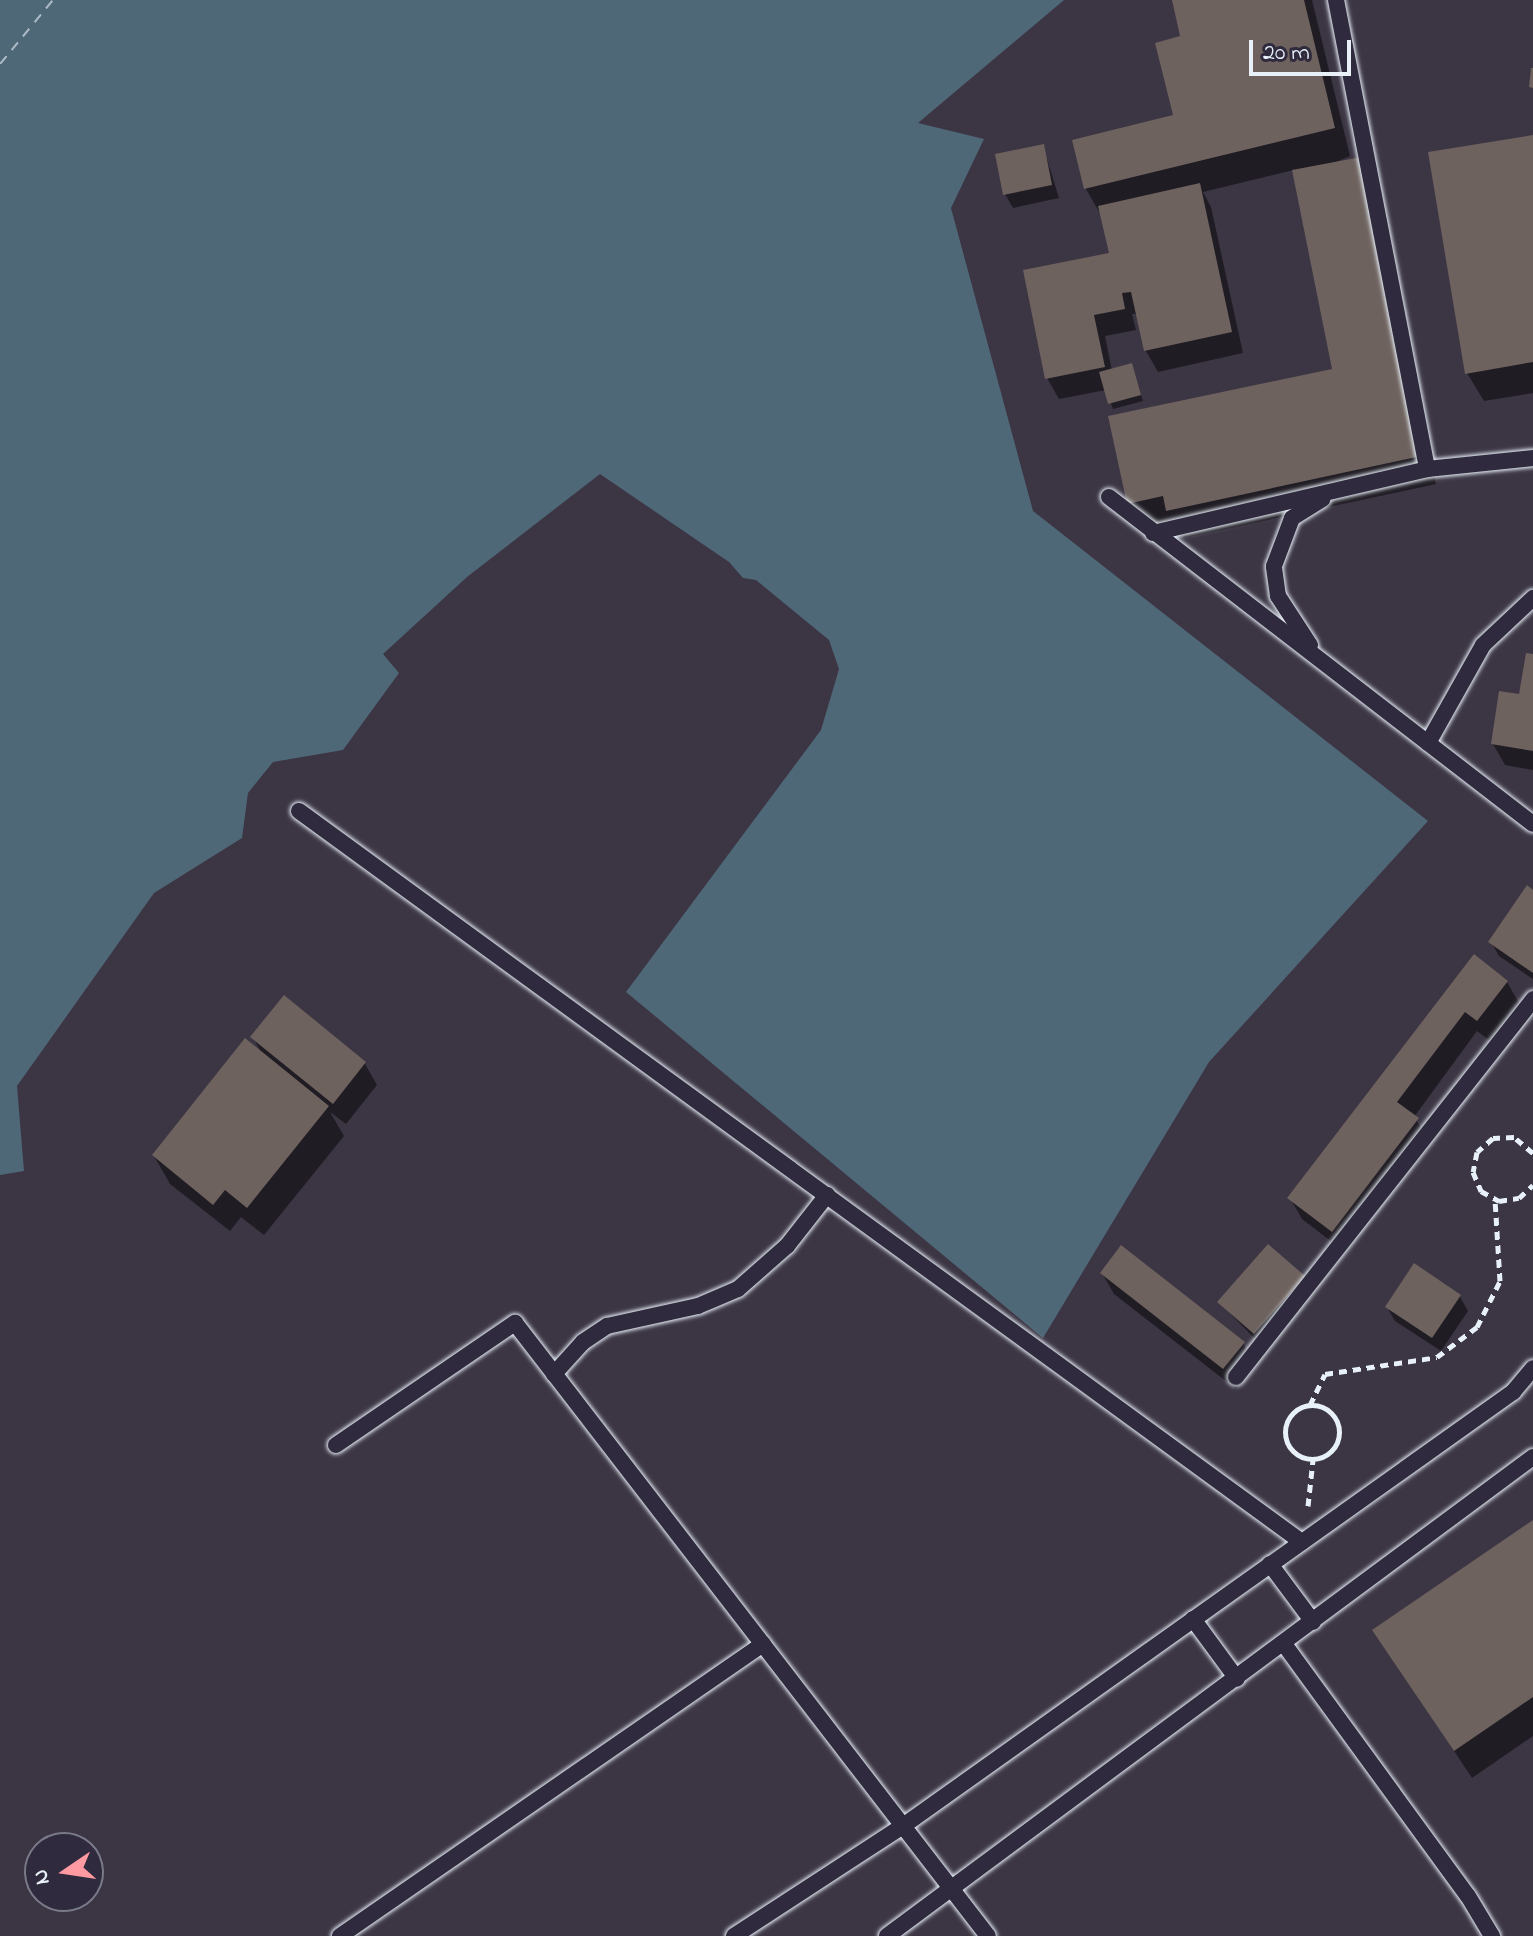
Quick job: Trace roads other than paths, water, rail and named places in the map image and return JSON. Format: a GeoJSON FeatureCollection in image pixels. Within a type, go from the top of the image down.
{"type":"FeatureCollection","features":[{"type":"Feature","properties":{"kind":"lane"},"geometry":{"type":"LineString","coordinates":[[1336,0],[1427,469]]}},
{"type":"Feature","properties":{"kind":"lane"},"geometry":{"type":"LineString","coordinates":[[1153,533],[1427,469],[1533,458]]}},
{"type":"Feature","properties":{"kind":"lane"},"geometry":{"type":"LineString","coordinates":[[1328,667],[1278,596],[1274,566],[1292,518],[1333,491]]}},
{"type":"Feature","properties":{"kind":"lane"},"geometry":{"type":"LineString","coordinates":[[1109,497],[1533,824]]}},
{"type":"Feature","properties":{"kind":"lane"},"geometry":{"type":"LineString","coordinates":[[1428,743],[1483,645],[1533,598]]}},
{"type":"Feature","properties":{"kind":"lane"},"geometry":{"type":"LineString","coordinates":[[299,811],[1298,1539]]}},
{"type":"Feature","properties":{"kind":"lane"},"geometry":{"type":"LineString","coordinates":[[1236,1377],[1533,999]]}},
{"type":"Feature","properties":{"kind":"lane"},"geometry":{"type":"LineString","coordinates":[[554,1374],[583,1342],[607,1326],[643,1322],[738,1289],[787,1246],[827,1195]]}},
{"type":"Feature","properties":{"kind":"lane"},"geometry":{"type":"LineString","coordinates":[[336,1445],[515,1323],[988,1936]]}},
{"type":"Feature","properties":{"kind":"lane"},"geometry":{"type":"LineString","coordinates":[[734,1936],[903,1826],[1270,1564],[1298,1539],[1513,1392],[1533,1368]]}},
{"type":"Feature","properties":{"kind":"lane"},"geometry":{"type":"LineString","coordinates":[[887,1936],[954,1891],[1533,1457]]}},
{"type":"Feature","properties":{"kind":"lane"},"geometry":{"type":"LineString","coordinates":[[1270,1564],[1313,1622]]}},
{"type":"Feature","properties":{"kind":"lane"},"geometry":{"type":"LineString","coordinates":[[1193,1619],[1237,1679]]}},
{"type":"Feature","properties":{"kind":"lane"},"geometry":{"type":"LineString","coordinates":[[340,1936],[763,1644]]}},
{"type":"Feature","properties":{"kind":"lane"},"geometry":{"type":"LineString","coordinates":[[1284,1644],[1468,1896],[1492,1936]]}},
{"type":"Feature","properties":{"kind":"water"},"geometry":{"type":"Polygon","coordinates":[[[0,0],[1064,0],[918,123],[984,139],[951,208],[1033,511],[1428,821],[1209,1062],[1043,1338],[626,992],[821,730],[839,669],[829,640],[756,580],[743,578],[729,562],[600,474],[467,577],[383,654],[399,673],[343,750],[273,762],[248,793],[242,838],[154,893],[17,1086],[24,1171],[0,1175],[0,0]]]}}]}
